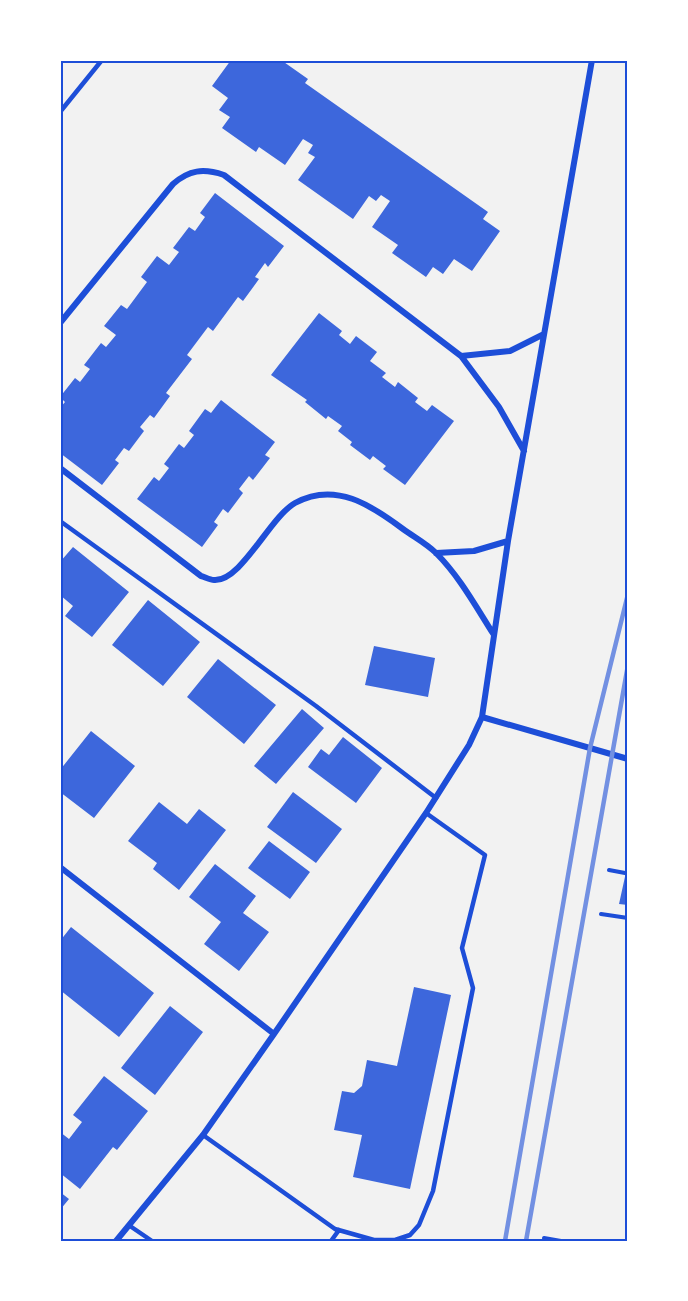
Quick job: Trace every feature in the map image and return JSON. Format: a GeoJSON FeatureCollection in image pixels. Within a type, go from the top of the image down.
{"type":"FeatureCollection","features":[{"type":"Feature","properties":{"kind":"street"},"geometry":{"type":"LineString","coordinates":[[116,1241],[203,1135],[274,1034],[436,798],[469,745],[482,717],[508,541],[592,60]]}},
{"type":"Feature","properties":{"kind":"street"},"geometry":{"type":"LineString","coordinates":[[60,323],[173,184],[184,175],[210,170],[224,175],[461,356],[499,407],[524,451]]}},
{"type":"Feature","properties":{"kind":"street"},"geometry":{"type":"LineString","coordinates":[[461,356],[510,351],[544,334]]}},
{"type":"Feature","properties":{"kind":"street"},"geometry":{"type":"LineString","coordinates":[[60,468],[201,576],[215,581],[230,575],[240,565],[278,516],[308,497],[350,496],[372,506],[436,553],[467,591],[494,636]]}},
{"type":"Feature","properties":{"kind":"street"},"geometry":{"type":"LineString","coordinates":[[436,553],[474,551],[508,541]]}},
{"type":"Feature","properties":{"kind":"street"},"geometry":{"type":"LineString","coordinates":[[482,717],[628,759]]}},
{"type":"Feature","properties":{"kind":"street"},"geometry":{"type":"LineString","coordinates":[[60,867],[274,1034]]}},
{"type":"Feature","properties":{"kind":"lane"},"geometry":{"type":"LineString","coordinates":[[60,112],[102,60]]}},
{"type":"Feature","properties":{"kind":"lane"},"geometry":{"type":"LineString","coordinates":[[60,521],[316,706],[436,798]]}},
{"type":"Feature","properties":{"kind":"lane"},"geometry":{"type":"LineString","coordinates":[[203,1135],[339,1230],[374,1240],[395,1240],[410,1235],[428,1209],[433,1191],[473,987],[462,948],[486,855],[426,813]]}},
{"type":"Feature","properties":{"kind":"lane"},"geometry":{"type":"LineString","coordinates":[[130,1226],[152,1241]]}},
{"type":"Feature","properties":{"kind":"lane"},"geometry":{"type":"LineString","coordinates":[[331,1241],[339,1230]]}},
{"type":"Feature","properties":{"kind":"path"},"geometry":{"type":"LineString","coordinates":[[609,870],[625,873]]}},
{"type":"Feature","properties":{"kind":"path"},"geometry":{"type":"LineString","coordinates":[[601,914],[628,918]]}},
{"type":"Feature","properties":{"kind":"path"},"geometry":{"type":"LineString","coordinates":[[544,1238],[561,1241]]}},
{"type":"Feature","properties":{"kind":"building"},"geometry":{"type":"Polygon","coordinates":[[[231,60],[281,60],[308,79],[305,83],[488,212],[483,219],[500,231],[472,271],[454,259],[443,274],[433,267],[426,277],[392,253],[398,245],[372,227],[390,201],[381,195],[376,201],[369,196],[353,219],[298,180],[315,157],[308,153],[313,145],[303,139],[285,165],[259,147],[256,152],[222,128],[230,117],[219,110],[228,98],[212,86],[231,60]]]}},
{"type":"Feature","properties":{"kind":"building"},"geometry":{"type":"Polygon","coordinates":[[[215,193],[284,246],[268,267],[265,263],[255,277],[259,279],[243,301],[238,297],[213,331],[208,327],[187,355],[192,359],[166,393],[170,396],[154,418],[150,415],[140,427],[144,431],[129,451],[124,448],[115,460],[119,463],[102,485],[60,453],[60,408],[65,402],[60,397],[75,378],[80,382],[90,369],[84,365],[101,343],[106,347],[116,335],[104,326],[121,305],[127,309],[147,282],[141,277],[157,256],[169,265],[179,252],[173,248],[189,227],[195,231],[205,217],[200,213],[215,193]]]}},
{"type":"Feature","properties":{"kind":"building"},"geometry":{"type":"Polygon","coordinates":[[[319,313],[342,331],[339,335],[350,344],[356,336],[377,352],[370,361],[386,373],[382,377],[395,387],[398,382],[418,398],[415,402],[427,411],[432,405],[454,421],[405,485],[383,469],[386,466],[373,456],[370,460],[350,445],[352,442],[338,431],[342,426],[328,416],[326,419],[305,402],[307,400],[271,375],[319,313]]]}},
{"type":"Feature","properties":{"kind":"building"},"geometry":{"type":"Polygon","coordinates":[[[221,400],[275,442],[265,455],[270,458],[253,480],[249,476],[239,489],[243,493],[228,513],[223,509],[214,522],[218,525],[202,547],[137,499],[154,477],[159,481],[169,468],[164,464],[179,444],[184,448],[194,435],[189,431],[205,409],[211,413],[221,400]]]}},
{"type":"Feature","properties":{"kind":"building"},"geometry":{"type":"Polygon","coordinates":[[[73,547],[129,592],[92,637],[65,616],[73,606],[60,595],[60,562],[73,547]]]}},
{"type":"Feature","properties":{"kind":"building"},"geometry":{"type":"Polygon","coordinates":[[[148,600],[200,642],[163,686],[112,645],[148,600]]]}},
{"type":"Feature","properties":{"kind":"building"},"geometry":{"type":"Polygon","coordinates":[[[374,646],[435,658],[428,697],[365,685],[374,646]]]}},
{"type":"Feature","properties":{"kind":"building"},"geometry":{"type":"Polygon","coordinates":[[[218,659],[276,705],[244,744],[187,697],[218,659]]]}},
{"type":"Feature","properties":{"kind":"building"},"geometry":{"type":"Polygon","coordinates":[[[302,709],[324,728],[276,784],[254,766],[302,709]]]}},
{"type":"Feature","properties":{"kind":"building"},"geometry":{"type":"Polygon","coordinates":[[[91,731],[135,766],[94,818],[60,792],[60,770],[91,731]]]}},
{"type":"Feature","properties":{"kind":"building"},"geometry":{"type":"Polygon","coordinates":[[[343,737],[382,768],[356,803],[308,767],[321,749],[329,755],[343,737]]]}},
{"type":"Feature","properties":{"kind":"building"},"geometry":{"type":"Polygon","coordinates":[[[293,792],[342,829],[316,863],[267,827],[293,792]]]}},
{"type":"Feature","properties":{"kind":"building"},"geometry":{"type":"Polygon","coordinates":[[[159,802],[187,824],[199,809],[226,830],[179,890],[153,869],[157,863],[128,841],[159,802]]]}},
{"type":"Feature","properties":{"kind":"building"},"geometry":{"type":"Polygon","coordinates":[[[269,841],[310,872],[290,899],[248,868],[269,841]]]}},
{"type":"Feature","properties":{"kind":"building"},"geometry":{"type":"Polygon","coordinates":[[[628,863],[628,905],[619,904],[628,863]]]}},
{"type":"Feature","properties":{"kind":"building"},"geometry":{"type":"Polygon","coordinates":[[[215,864],[256,896],[243,913],[269,932],[239,971],[204,944],[221,922],[189,897],[215,864]]]}},
{"type":"Feature","properties":{"kind":"building"},"geometry":{"type":"Polygon","coordinates":[[[71,927],[154,993],[119,1037],[60,990],[60,941],[71,927]]]}},
{"type":"Feature","properties":{"kind":"building"},"geometry":{"type":"Polygon","coordinates":[[[414,987],[451,995],[410,1189],[353,1177],[362,1135],[334,1130],[342,1091],[354,1093],[362,1086],[367,1060],[397,1066],[414,987]]]}},
{"type":"Feature","properties":{"kind":"building"},"geometry":{"type":"Polygon","coordinates":[[[170,1006],[203,1032],[155,1095],[121,1068],[170,1006]]]}},
{"type":"Feature","properties":{"kind":"building"},"geometry":{"type":"Polygon","coordinates":[[[104,1076],[148,1111],[117,1150],[113,1147],[80,1189],[60,1173],[60,1132],[69,1139],[82,1122],[73,1115],[104,1076]]]}},
{"type":"Feature","properties":{"kind":"building"},"geometry":{"type":"Polygon","coordinates":[[[60,1192],[69,1199],[60,1210],[60,1192]]]}},
{"type":"Feature","properties":{"kind":"railway"},"geometry":{"type":"LineString","coordinates":[[505,1241],[590,748],[628,594]]}},
{"type":"Feature","properties":{"kind":"railway"},"geometry":{"type":"LineString","coordinates":[[526,1241],[628,665]]}}]}
